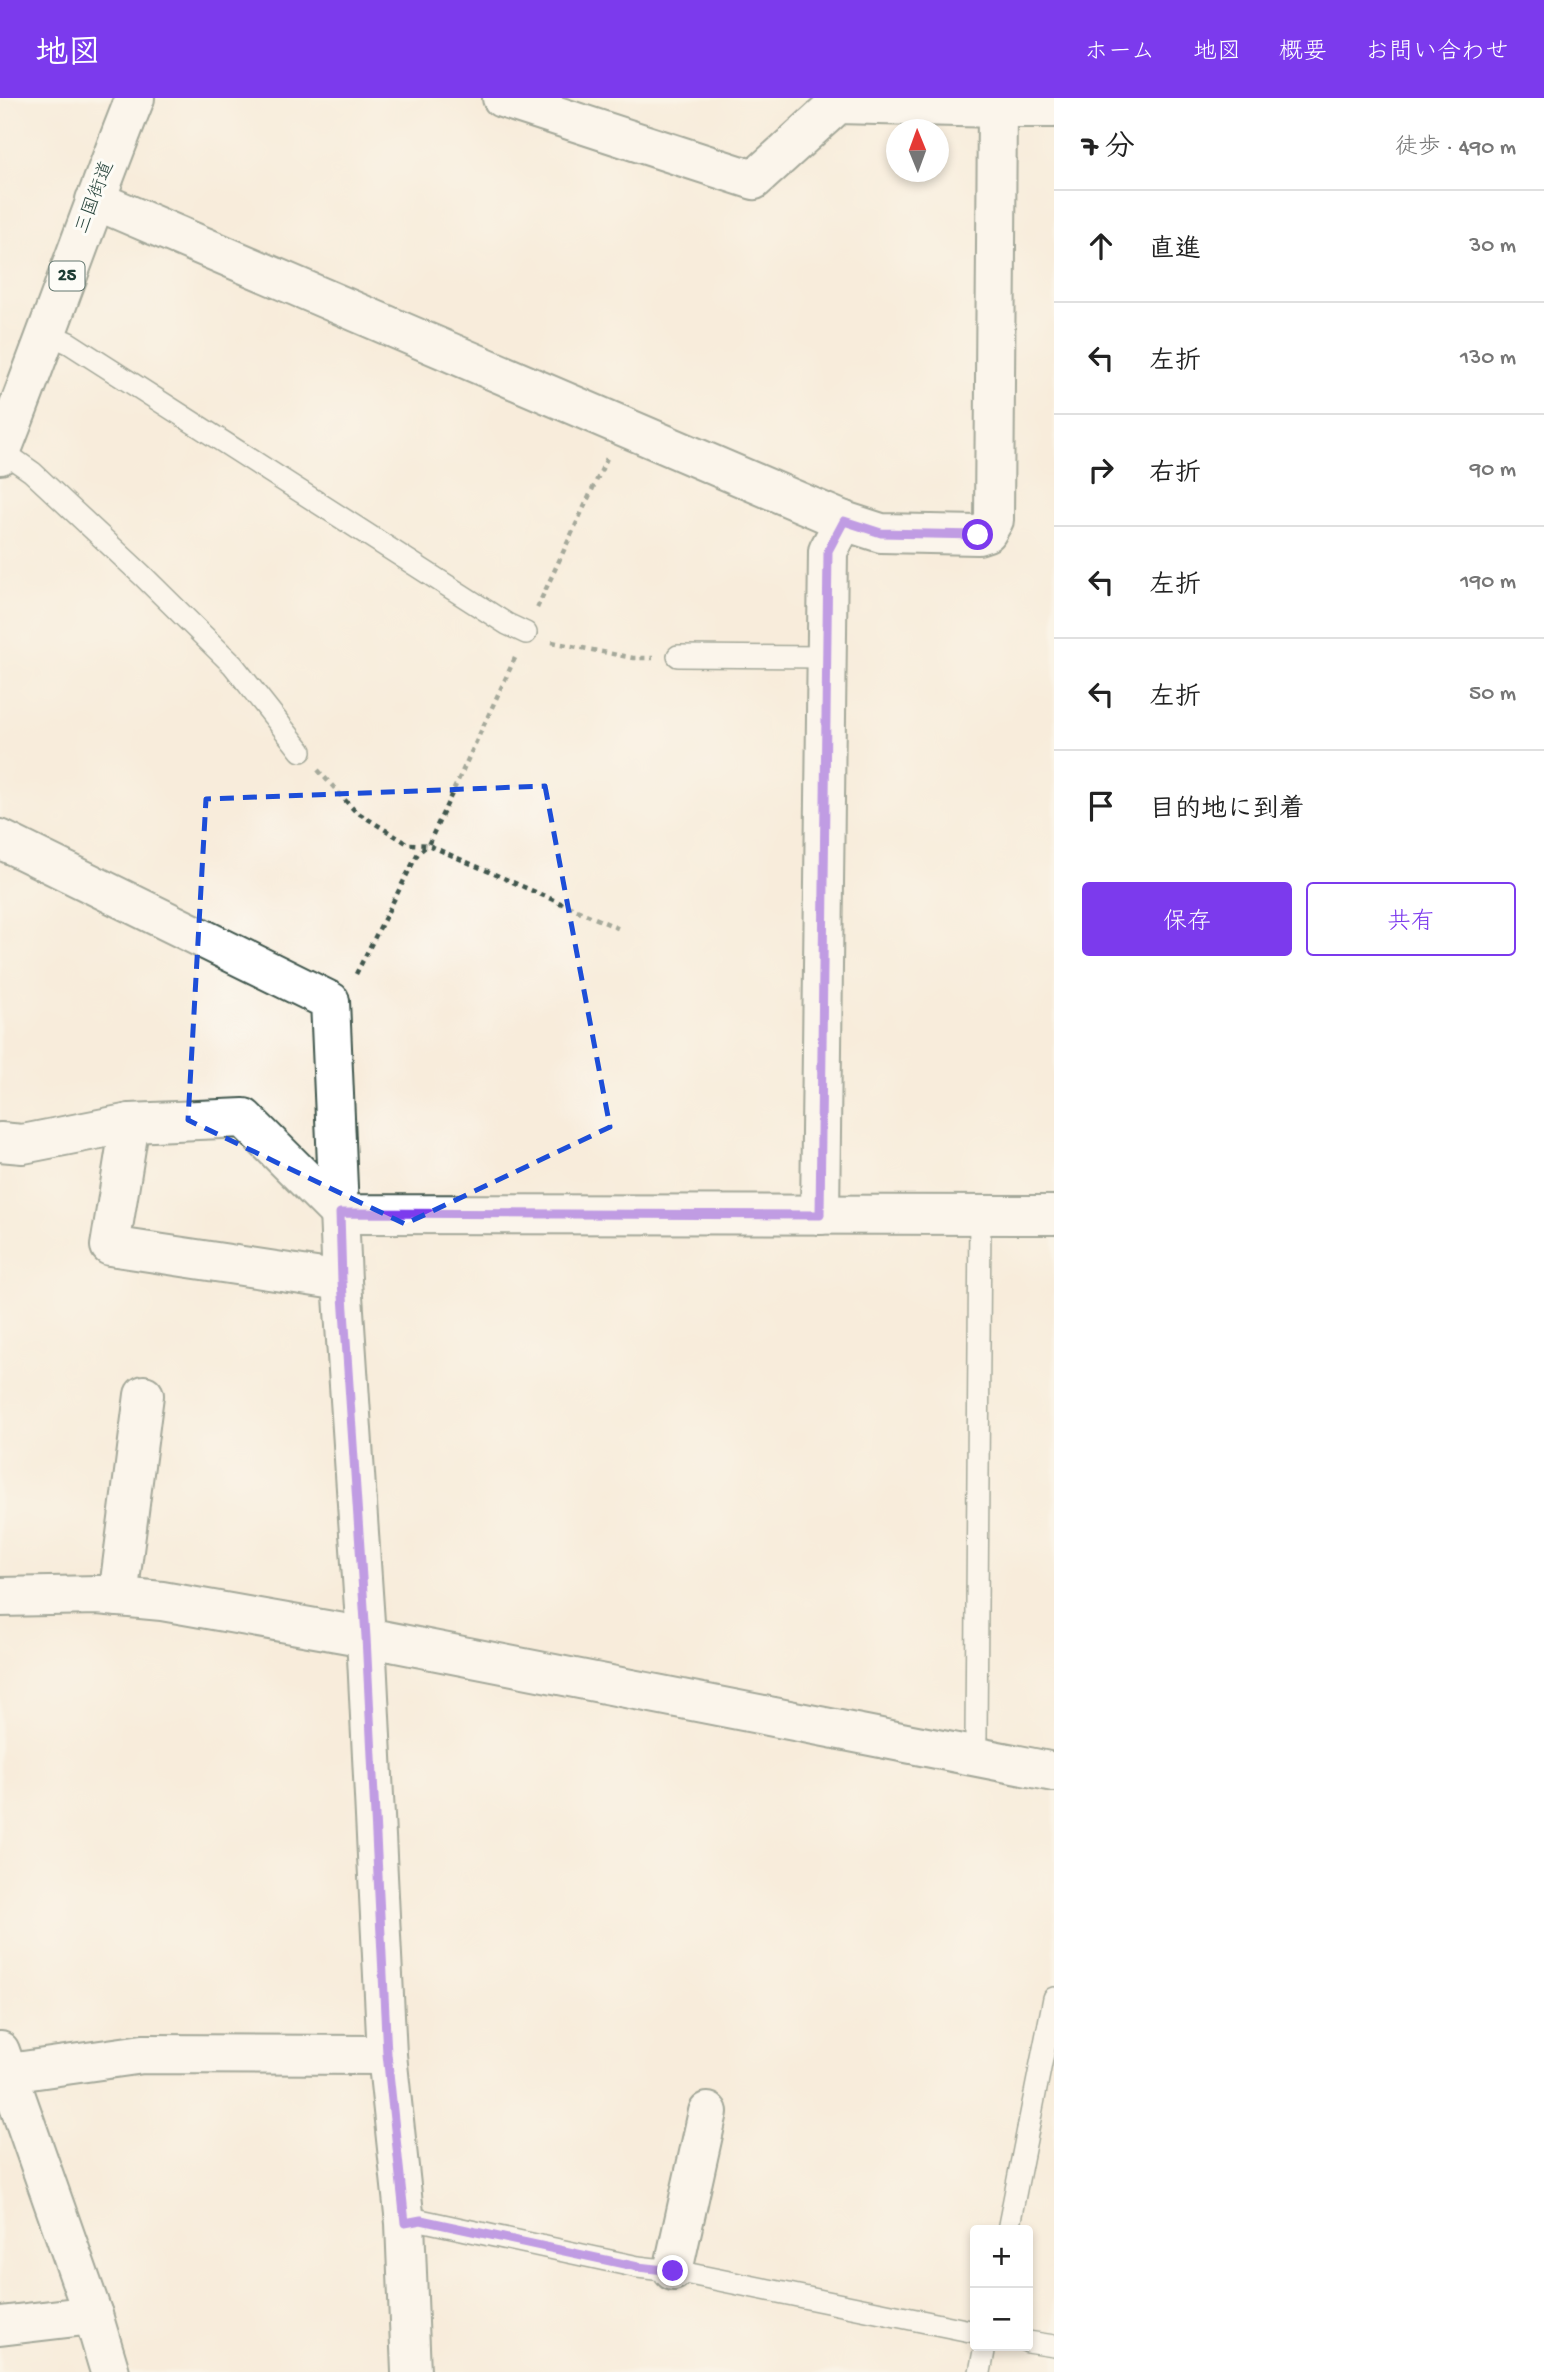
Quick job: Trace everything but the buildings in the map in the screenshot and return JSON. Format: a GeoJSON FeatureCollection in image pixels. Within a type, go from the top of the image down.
{"type":"FeatureCollection","features":[{"type":"Feature","properties":{"kind":"street","name":"三国街道"},"geometry":{"type":"LineString","coordinates":[[1,453],[8,412],[47,333],[135,98]]}},
{"type":"Feature","properties":{"kind":"street"},"geometry":{"type":"LineString","coordinates":[[502,98],[754,180],[838,104],[1054,108]]}},
{"type":"Feature","properties":{"kind":"street"},"geometry":{"type":"LineString","coordinates":[[95,200],[844,521],[881,533],[978,535],[987,532],[994,520],[997,108]]}},
{"type":"Feature","properties":{"kind":"street"},"geometry":{"type":"LineString","coordinates":[[820,1215],[828,551],[844,521]]}},
{"type":"Feature","properties":{"kind":"street"},"geometry":{"type":"LineString","coordinates":[[0,839],[330,1001],[342,1281],[366,1637],[387,2054],[405,2223],[411,2372]]}},
{"type":"Feature","properties":{"kind":"street"},"geometry":{"type":"LineString","coordinates":[[0,1142],[23,1144],[130,1123],[244,1118],[340,1213],[1054,1215]]}},
{"type":"Feature","properties":{"kind":"street"},"geometry":{"type":"LineString","coordinates":[[130,1123],[110,1246],[342,1281]]}},
{"type":"Feature","properties":{"kind":"street"},"geometry":{"type":"LineString","coordinates":[[118,1597],[145,1395]]}},
{"type":"Feature","properties":{"kind":"street"},"geometry":{"type":"LineString","coordinates":[[0,1597],[97,1595],[162,1601],[366,1637],[1054,1772]]}},
{"type":"Feature","properties":{"kind":"street"},"geometry":{"type":"LineString","coordinates":[[110,2372],[93,2315],[5,2062],[143,2053],[387,2054]]}},
{"type":"Feature","properties":{"kind":"street"},"geometry":{"type":"LineString","coordinates":[[673,2271],[708,2112]]}},
{"type":"Feature","properties":{"kind":"street"},"geometry":{"type":"LineString","coordinates":[[0,2326],[93,2315]]}},
{"type":"Feature","properties":{"kind":"lane"},"geometry":{"type":"LineString","coordinates":[[47,333],[69,344],[507,624],[526,633]]}},
{"type":"Feature","properties":{"kind":"lane"},"geometry":{"type":"LineString","coordinates":[[1,453],[32,472],[233,665],[301,751]]}},
{"type":"Feature","properties":{"kind":"lane"},"geometry":{"type":"LineString","coordinates":[[678,656],[827,657]]}},
{"type":"Feature","properties":{"kind":"lane"},"geometry":{"type":"LineString","coordinates":[[972,1755],[976,1737],[980,1215]]}},
{"type":"Feature","properties":{"kind":"lane"},"geometry":{"type":"LineString","coordinates":[[1009,2225],[1054,1998]]}},
{"type":"Feature","properties":{"kind":"lane"},"geometry":{"type":"LineString","coordinates":[[405,2223],[421,2220],[638,2267],[673,2271],[970,2331]]}},
{"type":"Feature","properties":{"kind":"lane"},"geometry":{"type":"LineString","coordinates":[[1033,2343],[1054,2346]]}},
{"type":"Feature","properties":{"kind":"lane"},"geometry":{"type":"LineString","coordinates":[[980,2372],[984,2351]]}},
{"type":"Feature","properties":{"kind":"path"},"geometry":{"type":"LineString","coordinates":[[526,633],[544,640],[633,658],[678,656]]}},
{"type":"Feature","properties":{"kind":"path"},"geometry":{"type":"LineString","coordinates":[[301,751],[355,811],[408,844],[428,845],[622,930]]}},
{"type":"Feature","properties":{"kind":"path"},"geometry":{"type":"LineString","coordinates":[[330,1001],[347,990],[418,853],[428,845]]}},
{"type":"Feature","properties":{"kind":"highlighted area"},"geometry":{"type":"Polygon","coordinates":[[[545,786],[610,1127],[405,1224],[188,1120],[206,799],[545,786]]]}},
{"type":"Feature","properties":{"kind":"route"},"geometry":{"type":"LineString","coordinates":[[673,2271],[638,2267],[421,2220],[405,2223],[387,2054],[366,1637],[342,1281],[340,1213],[820,1215],[828,551],[844,521],[881,533],[978,535]]}}]}
